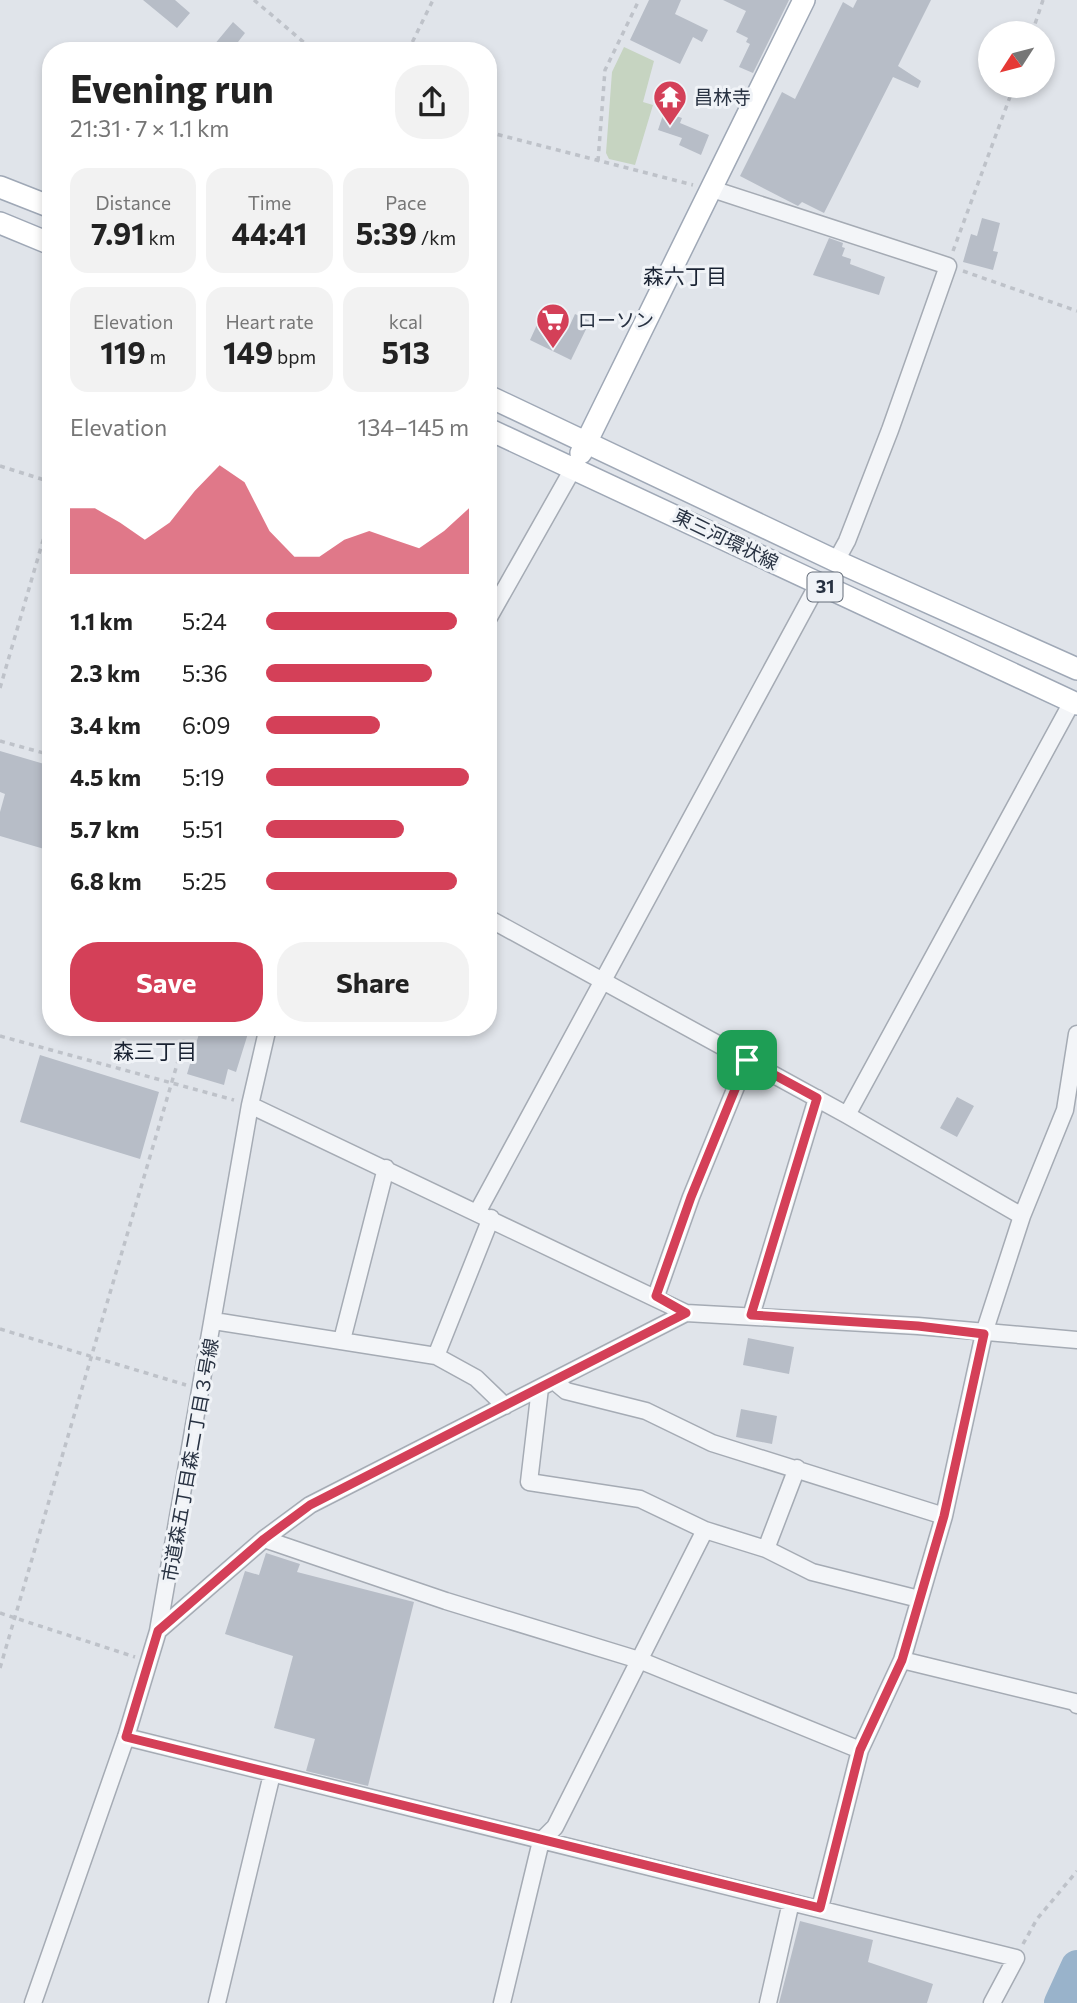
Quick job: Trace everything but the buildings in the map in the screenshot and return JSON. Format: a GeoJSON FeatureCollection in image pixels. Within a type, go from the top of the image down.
{"type":"FeatureCollection","features":[{"type":"Feature","properties":{"kind":"main road"},"geometry":{"type":"LineString","coordinates":[[574,467],[804,0]]}},
{"type":"Feature","properties":{"kind":"main road"},"geometry":{"type":"LineString","coordinates":[[0,187],[42,203]]}},
{"type":"Feature","properties":{"kind":"main road"},"geometry":{"type":"LineString","coordinates":[[0,223],[42,240]]}},
{"type":"Feature","properties":{"kind":"main road","name":"東三河環状線"},"geometry":{"type":"LineString","coordinates":[[497,400],[836,561],[1077,669]]}},
{"type":"Feature","properties":{"kind":"main road","name":"東三河環状線"},"geometry":{"type":"LineString","coordinates":[[497,433],[1074,703]]}},
{"type":"Feature","properties":{"kind":"street"},"geometry":{"type":"LineString","coordinates":[[712,189],[948,266],[890,430],[847,541],[836,561]]}},
{"type":"Feature","properties":{"kind":"street"},"geometry":{"type":"LineString","coordinates":[[497,603],[574,467]]}},
{"type":"Feature","properties":{"kind":"street"},"geometry":{"type":"LineString","coordinates":[[436,1356],[484,1215],[602,981],[818,584]]}},
{"type":"Feature","properties":{"kind":"street"},"geometry":{"type":"LineString","coordinates":[[847,1115],[1074,703]]}},
{"type":"Feature","properties":{"kind":"street"},"geometry":{"type":"LineString","coordinates":[[497,923],[817,1098],[1022,1216]]}},
{"type":"Feature","properties":{"kind":"street"},"geometry":{"type":"LineString","coordinates":[[820,1908],[860,1750],[902,1660],[944,1516],[984,1334],[1022,1216],[1065,1110],[1077,1034]]}},
{"type":"Feature","properties":{"kind":"street","name":"市道森五丁目森二丁目３号線"},"geometry":{"type":"LineString","coordinates":[[33,2003],[126,1737],[158,1631],[250,1105],[266,1036]]}},
{"type":"Feature","properties":{"kind":"street"},"geometry":{"type":"LineString","coordinates":[[656,1296],[691,1197],[747,1060]]}},
{"type":"Feature","properties":{"kind":"street"},"geometry":{"type":"LineString","coordinates":[[751,1315],[817,1098]]}},
{"type":"Feature","properties":{"kind":"street"},"geometry":{"type":"LineString","coordinates":[[250,1105],[656,1296],[686,1313],[918,1326],[984,1334],[1077,1340]]}},
{"type":"Feature","properties":{"kind":"street"},"geometry":{"type":"LineString","coordinates":[[342,1340],[386,1168]]}},
{"type":"Feature","properties":{"kind":"street"},"geometry":{"type":"LineString","coordinates":[[158,1631],[264,1539],[310,1505],[686,1313]]}},
{"type":"Feature","properties":{"kind":"street"},"geometry":{"type":"LineString","coordinates":[[214,1321],[436,1356],[476,1378],[505,1406]]}},
{"type":"Feature","properties":{"kind":"street"},"geometry":{"type":"LineString","coordinates":[[547,1384],[646,1411],[712,1443],[944,1516]]}},
{"type":"Feature","properties":{"kind":"street"},"geometry":{"type":"LineString","coordinates":[[547,1384],[529,1482],[640,1499],[705,1530],[766,1549],[812,1572],[919,1599]]}},
{"type":"Feature","properties":{"kind":"street"},"geometry":{"type":"LineString","coordinates":[[766,1549],[797,1468]]}},
{"type":"Feature","properties":{"kind":"street"},"geometry":{"type":"LineString","coordinates":[[502,2003],[541,1841],[555,1827],[705,1530]]}},
{"type":"Feature","properties":{"kind":"street"},"geometry":{"type":"LineString","coordinates":[[264,1539],[446,1601],[639,1660],[860,1750]]}},
{"type":"Feature","properties":{"kind":"street"},"geometry":{"type":"LineString","coordinates":[[902,1660],[1076,1703]]}},
{"type":"Feature","properties":{"kind":"street"},"geometry":{"type":"LineString","coordinates":[[126,1737],[1016,1958],[992,2003]]}},
{"type":"Feature","properties":{"kind":"street"},"geometry":{"type":"LineString","coordinates":[[218,2003],[272,1774]]}},
{"type":"Feature","properties":{"kind":"street"},"geometry":{"type":"LineString","coordinates":[[768,2003],[791,1902]]}},
{"type":"Feature","properties":{"kind":"path"},"geometry":{"type":"LineString","coordinates":[[254,0],[303,42]]}},
{"type":"Feature","properties":{"kind":"path"},"geometry":{"type":"LineString","coordinates":[[412,42],[433,0]]}},
{"type":"Feature","properties":{"kind":"path"},"geometry":{"type":"LineString","coordinates":[[598,161],[605,70],[639,0]]}},
{"type":"Feature","properties":{"kind":"path"},"geometry":{"type":"LineString","coordinates":[[1036,21],[1043,0]]}},
{"type":"Feature","properties":{"kind":"path"},"geometry":{"type":"LineString","coordinates":[[1010,98],[948,266],[1077,310]]}},
{"type":"Feature","properties":{"kind":"path"},"geometry":{"type":"LineString","coordinates":[[497,134],[712,189]]}},
{"type":"Feature","properties":{"kind":"path"},"geometry":{"type":"LineString","coordinates":[[0,466],[42,479]]}},
{"type":"Feature","properties":{"kind":"path"},"geometry":{"type":"LineString","coordinates":[[0,688],[42,544]]}},
{"type":"Feature","properties":{"kind":"path"},"geometry":{"type":"LineString","coordinates":[[0,741],[42,753]]}},
{"type":"Feature","properties":{"kind":"path"},"geometry":{"type":"LineString","coordinates":[[0,1036],[250,1105]]}},
{"type":"Feature","properties":{"kind":"path"},"geometry":{"type":"LineString","coordinates":[[0,1668],[185,1036]]}},
{"type":"Feature","properties":{"kind":"path"},"geometry":{"type":"LineString","coordinates":[[0,1329],[202,1390]]}},
{"type":"Feature","properties":{"kind":"path"},"geometry":{"type":"LineString","coordinates":[[0,1613],[149,1661]]}},
{"type":"Feature","properties":{"kind":"path"},"geometry":{"type":"LineString","coordinates":[[1016,1958],[1037,1919],[1077,1871]]}},
{"type":"Feature","properties":{"kind":"green space"},"geometry":{"type":"Polygon","coordinates":[[[624,47],[654,61],[643,102],[653,105],[635,165],[609,159],[606,153],[612,72],[624,47]]]}},
{"type":"Feature","properties":{"kind":"waterway"},"geometry":{"type":"LineString","coordinates":[[1060,2003],[1077,1966]]}},
{"type":"Feature","properties":{"kind":"place","name":"昌林寺"},"geometry":{"type":"Point","coordinates":[670,127]}},
{"type":"Feature","properties":{"kind":"place","name":"ローソン"},"geometry":{"type":"Point","coordinates":[553,350]}},
{"type":"Feature","properties":{"kind":"district","name":"森六丁目"},"geometry":{"type":"Point","coordinates":[685,277]}},
{"type":"Feature","properties":{"kind":"district","name":"森三丁目"},"geometry":{"type":"Point","coordinates":[155,1052]}},
{"type":"Feature","properties":{"kind":"route"},"geometry":{"type":"LineString","coordinates":[[747,1060],[817,1098],[751,1315],[918,1326],[984,1334],[944,1516],[902,1660],[860,1750],[820,1908],[126,1737],[158,1631],[285,1522],[310,1505],[686,1313],[656,1296],[691,1197],[747,1060]]}}]}
